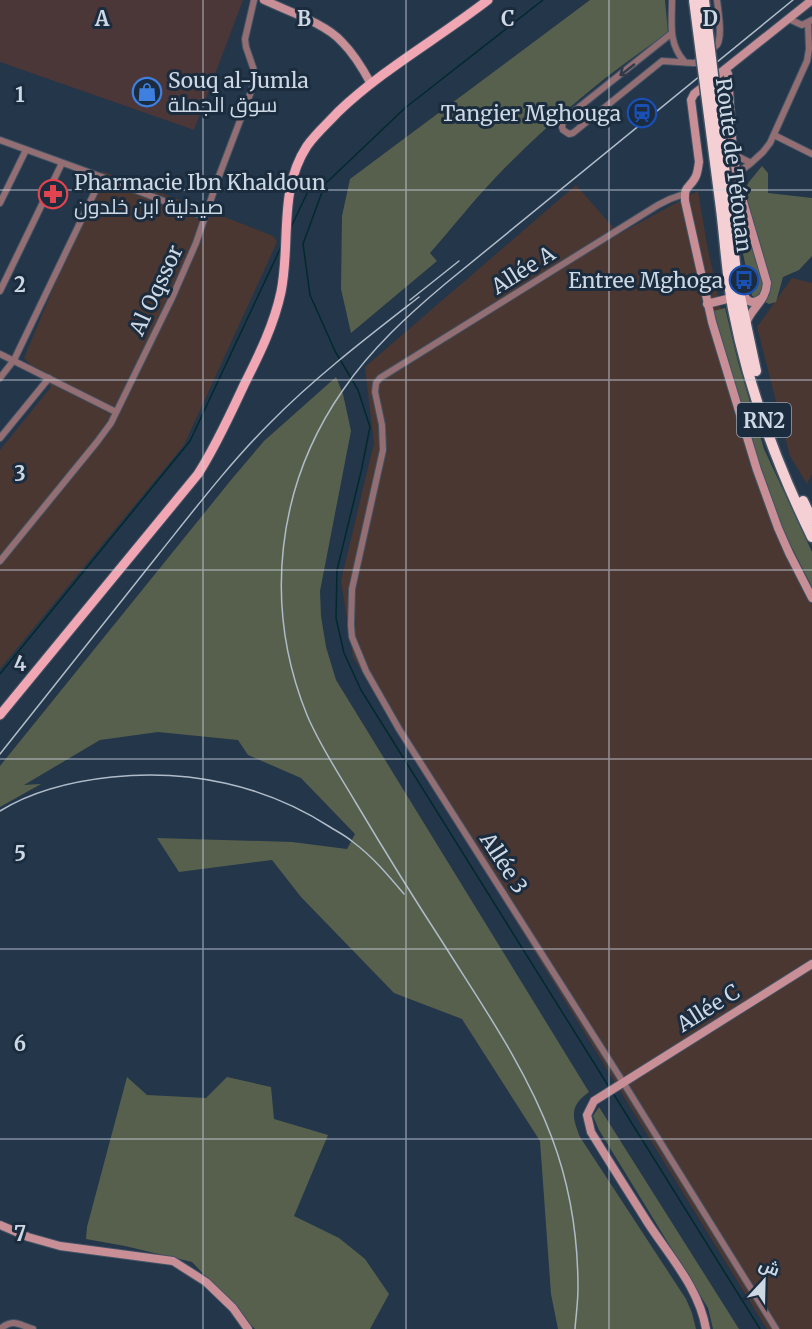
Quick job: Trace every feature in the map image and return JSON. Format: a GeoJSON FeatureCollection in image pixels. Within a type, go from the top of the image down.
{"type":"FeatureCollection","features":[{"type":"Feature","properties":{"kind":"highway","name":"Route de Tétouan"},"geometry":{"type":"LineString","coordinates":[[694,0],[725,209],[752,354],[766,406],[793,480],[812,520]]}},
{"type":"Feature","properties":{"kind":"highway","name":"Route de Tétouan"},"geometry":{"type":"LineString","coordinates":[[704,0],[725,209],[731,297],[744,357],[756,397],[789,488],[812,537]]}},
{"type":"Feature","properties":{"kind":"main road"},"geometry":{"type":"LineString","coordinates":[[0,714],[198,474],[225,427],[277,310],[283,284],[286,215],[294,172],[307,146],[354,97],[488,0]]}},
{"type":"Feature","properties":{"kind":"street","name":"Al Oqssor"},"geometry":{"type":"LineString","coordinates":[[0,561],[111,423],[176,289],[199,237],[256,79],[245,39],[254,0]]}},
{"type":"Feature","properties":{"kind":"street"},"geometry":{"type":"LineString","coordinates":[[264,0],[335,35],[348,49],[371,84]]}},
{"type":"Feature","properties":{"kind":"street"},"geometry":{"type":"LineString","coordinates":[[672,0],[673,44],[684,61]]}},
{"type":"Feature","properties":{"kind":"street"},"geometry":{"type":"LineString","coordinates":[[672,33],[563,120],[564,130],[569,134],[573,133],[662,61],[695,63],[718,44],[720,28],[717,0]]}},
{"type":"Feature","properties":{"kind":"street"},"geometry":{"type":"LineString","coordinates":[[812,0],[726,70],[698,89],[692,97],[699,162],[695,178],[684,194],[721,354],[767,502],[812,598]]}},
{"type":"Feature","properties":{"kind":"street"},"geometry":{"type":"LineString","coordinates":[[737,176],[767,148],[807,61],[810,21],[800,24],[789,19]]}},
{"type":"Feature","properties":{"kind":"street"},"geometry":{"type":"LineString","coordinates":[[651,51],[662,61]]}},
{"type":"Feature","properties":{"kind":"street"},"geometry":{"type":"LineString","coordinates":[[726,70],[737,176],[767,283],[765,296],[751,312],[746,323]]}},
{"type":"Feature","properties":{"kind":"street"},"geometry":{"type":"LineString","coordinates":[[774,135],[812,154]]}},
{"type":"Feature","properties":{"kind":"street"},"geometry":{"type":"LineString","coordinates":[[0,141],[205,217]]}},
{"type":"Feature","properties":{"kind":"street"},"geometry":{"type":"LineString","coordinates":[[0,203],[26,150]]}},
{"type":"Feature","properties":{"kind":"street"},"geometry":{"type":"LineString","coordinates":[[733,154],[751,163]]}},
{"type":"Feature","properties":{"kind":"street"},"geometry":{"type":"LineString","coordinates":[[0,291],[62,163]]}},
{"type":"Feature","properties":{"kind":"street"},"geometry":{"type":"LineString","coordinates":[[0,378],[14,360],[102,177]]}},
{"type":"Feature","properties":{"kind":"street","name":"Allée A"},"geometry":{"type":"LineString","coordinates":[[380,378],[658,205],[684,194]]}},
{"type":"Feature","properties":{"kind":"street"},"geometry":{"type":"LineString","coordinates":[[737,282],[749,301],[757,301],[765,296]]}},
{"type":"Feature","properties":{"kind":"street"},"geometry":{"type":"LineString","coordinates":[[708,304],[731,297]]}},
{"type":"Feature","properties":{"kind":"street"},"geometry":{"type":"LineString","coordinates":[[0,354],[116,412]]}},
{"type":"Feature","properties":{"kind":"street"},"geometry":{"type":"LineString","coordinates":[[0,438],[49,378]]}},
{"type":"Feature","properties":{"kind":"street","name":"Allée 3"},"geometry":{"type":"LineString","coordinates":[[380,378],[376,383],[375,392],[382,425],[383,450],[350,605],[352,637],[369,678],[776,1329]]}},
{"type":"Feature","properties":{"kind":"street","name":"Allée C"},"geometry":{"type":"LineString","coordinates":[[706,1329],[700,1305],[689,1284],[591,1132],[587,1115],[594,1101],[812,964]]}},
{"type":"Feature","properties":{"kind":"street"},"geometry":{"type":"LineString","coordinates":[[0,1225],[28,1237],[60,1246],[173,1261],[206,1281],[233,1308],[248,1329]]}},
{"type":"Feature","properties":{"kind":"street"},"geometry":{"type":"LineString","coordinates":[[0,1329],[6,1324],[13,1323],[33,1329]]}},
{"type":"Feature","properties":{"kind":"shaded area","name":"Souq al-Jumla سوق الجملة"},"geometry":{"type":"Polygon","coordinates":[[[0,0],[243,0],[194,130],[0,62],[0,0]]]}},
{"type":"Feature","properties":{"kind":"shaded area"},"geometry":{"type":"Polygon","coordinates":[[[102,171],[273,236],[277,242],[184,445],[0,669],[0,450],[51,387],[24,358],[102,171]]]}},
{"type":"Feature","properties":{"kind":"shaded area"},"geometry":{"type":"Polygon","coordinates":[[[576,185],[619,234],[698,191],[707,245],[762,497],[803,591],[812,605],[812,1329],[767,1329],[353,657],[341,581],[374,443],[365,367],[576,185]]]}},
{"type":"Feature","properties":{"kind":"shaded area"},"geometry":{"type":"Polygon","coordinates":[[[792,278],[812,283],[812,474],[807,484],[790,456],[757,327],[792,278]]]}},
{"type":"Feature","properties":{"kind":"green space"},"geometry":{"type":"Polygon","coordinates":[[[590,0],[665,0],[668,33],[600,82],[536,137],[487,186],[430,253],[437,261],[351,333],[341,289],[342,216],[350,179],[590,0]]]}},
{"type":"Feature","properties":{"kind":"green space"},"geometry":{"type":"Polygon","coordinates":[[[762,166],[768,173],[768,193],[812,198],[812,256],[799,270],[783,277],[776,302],[769,304],[752,296],[731,197],[744,191],[762,166]]]}},
{"type":"Feature","properties":{"kind":"green space"},"geometry":{"type":"Polygon","coordinates":[[[725,308],[738,362],[764,449],[812,552],[812,587],[780,524],[729,368],[714,311],[725,308]]]}},
{"type":"Feature","properties":{"kind":"green space"},"geometry":{"type":"Polygon","coordinates":[[[336,377],[343,394],[351,431],[320,591],[326,647],[336,680],[589,1092],[578,1102],[574,1112],[575,1124],[580,1137],[686,1299],[696,1329],[558,1329],[551,1294],[540,1141],[462,1019],[394,993],[301,897],[272,860],[179,872],[157,838],[292,842],[347,849],[355,834],[301,778],[248,755],[238,740],[158,732],[100,740],[24,785],[41,784],[0,807],[0,766],[264,441],[336,377]]]}},
{"type":"Feature","properties":{"kind":"green space"},"geometry":{"type":"Polygon","coordinates":[[[127,1077],[147,1095],[206,1098],[227,1077],[271,1087],[274,1119],[328,1135],[294,1216],[339,1238],[365,1259],[389,1294],[370,1329],[255,1329],[192,1262],[86,1239],[87,1227],[127,1077]]]}},
{"type":"Feature","properties":{"kind":"green space"},"geometry":{"type":"Polygon","coordinates":[[[599,1107],[739,1329],[713,1329],[708,1308],[599,1130],[593,1116],[599,1107]]]}},
{"type":"Feature","properties":{"kind":"waterway"},"geometry":{"type":"LineString","coordinates":[[291,227],[312,183],[325,184],[405,108],[543,0]]}},
{"type":"Feature","properties":{"kind":"waterway"},"geometry":{"type":"LineString","coordinates":[[325,184],[303,244],[310,295],[335,351],[358,390],[370,427],[337,570],[336,618],[344,653],[361,690],[609,1087]]}},
{"type":"Feature","properties":{"kind":"waterway"},"geometry":{"type":"LineString","coordinates":[[0,674],[190,441],[281,247]]}},
{"type":"Feature","properties":{"kind":"waterway"},"geometry":{"type":"LineString","coordinates":[[613,1093],[760,1329]]}},
{"type":"Feature","properties":{"kind":"railway"},"geometry":{"type":"LineString","coordinates":[[575,1329],[578,1288],[575,1231],[564,1175],[552,1138],[516,1062],[388,856],[312,726],[293,674],[285,632],[281,590],[283,548],[291,506],[303,466],[320,427],[343,390],[378,347],[404,320],[445,284],[793,0]]}},
{"type":"Feature","properties":{"kind":"railway"},"geometry":{"type":"LineString","coordinates":[[410,300],[459,261]]}},
{"type":"Feature","properties":{"kind":"railway"},"geometry":{"type":"LineString","coordinates":[[0,754],[198,504],[255,439],[323,374],[419,297]]}},
{"type":"Feature","properties":{"kind":"railway"},"geometry":{"type":"LineString","coordinates":[[0,811],[40,792],[69,784],[112,777],[169,776],[226,783],[279,800],[342,834],[374,860],[404,894]]}},
{"type":"Feature","properties":{"kind":"place","name":"Souq al-Jumla سوق الجملة"},"geometry":{"type":"Point","coordinates":[147,92]}},
{"type":"Feature","properties":{"kind":"place","name":"Tangier Mghouga"},"geometry":{"type":"Point","coordinates":[642,113]}},
{"type":"Feature","properties":{"kind":"place","name":"Pharmacie Ibn Khaldoun صيدلية ابن خلدون"},"geometry":{"type":"Point","coordinates":[53,194]}},
{"type":"Feature","properties":{"kind":"place","name":"Entree Mghoga"},"geometry":{"type":"Point","coordinates":[744,280]}}]}
